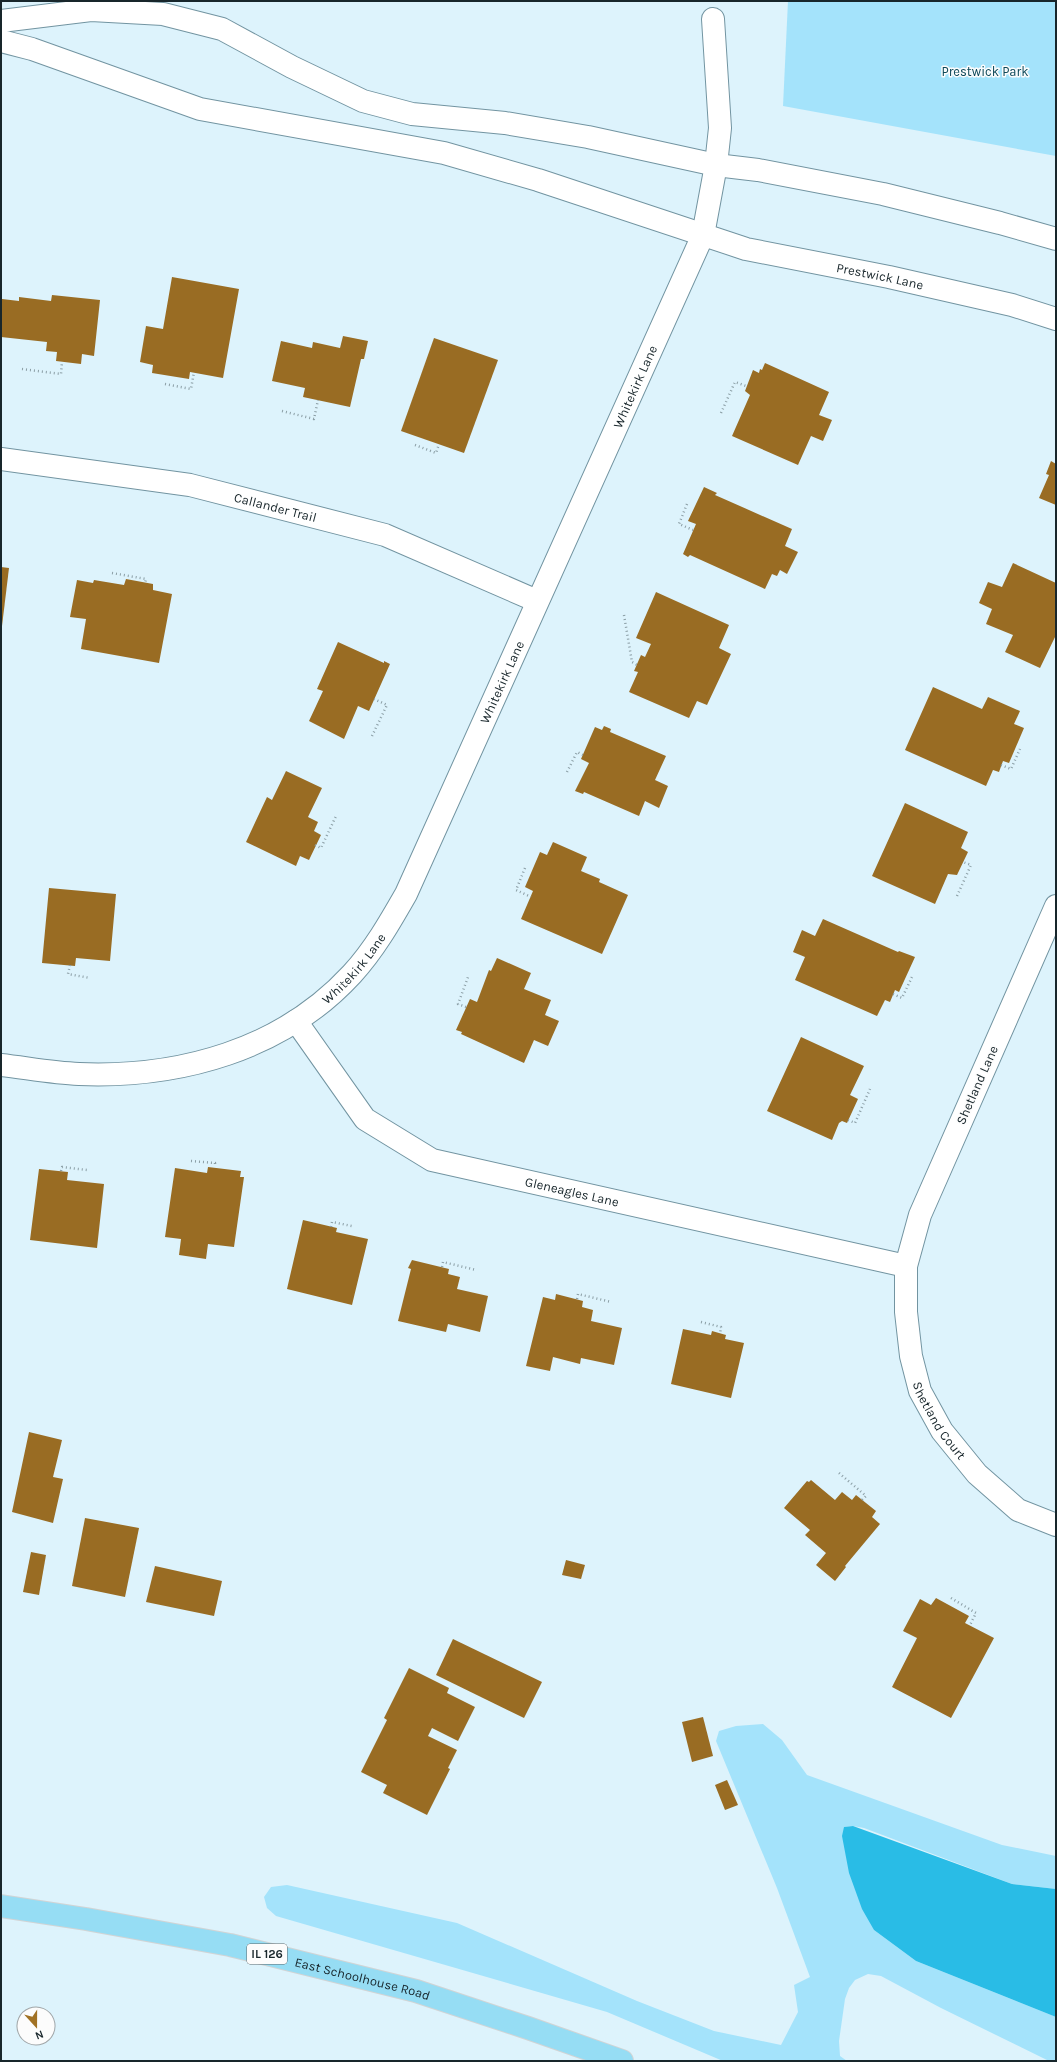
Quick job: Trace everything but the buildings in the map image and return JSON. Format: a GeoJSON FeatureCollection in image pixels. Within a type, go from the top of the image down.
{"type":"FeatureCollection","features":[{"type":"Feature","properties":{"kind":"main road","name":"East Schoolhouse Road"},"geometry":{"type":"LineString","coordinates":[[1,1906],[86,1919],[230,1945],[416,1991],[622,2061]]}},
{"type":"Feature","properties":{"kind":"street"},"geometry":{"type":"LineString","coordinates":[[1,21],[91,10],[163,14],[222,30],[292,67],[363,101],[412,114],[505,123],[588,137],[716,165],[758,170],[883,194],[1000,223],[1056,239]]}},
{"type":"Feature","properties":{"kind":"street","name":"Whitekirk Lane"},"geometry":{"type":"LineString","coordinates":[[1,1065],[79,1074],[161,1070],[208,1062],[256,1044],[296,1021],[332,994],[353,974],[379,940],[406,894],[537,601],[687,274],[703,235],[716,165],[720,128],[713,19]]}},
{"type":"Feature","properties":{"kind":"street","name":"Prestwick Lane"},"geometry":{"type":"LineString","coordinates":[[1,41],[32,49],[200,109],[444,153],[538,180],[759,253],[889,277],[1012,305],[1056,319]]}},
{"type":"Feature","properties":{"kind":"street","name":"Callander Trail"},"geometry":{"type":"LineString","coordinates":[[1,458],[190,485],[385,535],[537,601]]}},
{"type":"Feature","properties":{"kind":"street","name":"Shetland Lane"},"geometry":{"type":"LineString","coordinates":[[906,1266],[920,1216],[1056,906]]}},
{"type":"Feature","properties":{"kind":"street","name":"Gleneagles Lane"},"geometry":{"type":"LineString","coordinates":[[296,1021],[365,1119],[432,1160],[906,1266]]}},
{"type":"Feature","properties":{"kind":"street","name":"Shetland Court"},"geometry":{"type":"LineString","coordinates":[[906,1266],[906,1312],[911,1356],[920,1391],[942,1431],[977,1474],[1018,1510],[1056,1525]]}},
{"type":"Feature","properties":{"kind":"path"},"geometry":{"type":"LineString","coordinates":[[22,370],[61,374],[62,362]]}},
{"type":"Feature","properties":{"kind":"path"},"geometry":{"type":"LineString","coordinates":[[165,384],[191,389],[194,372]]}},
{"type":"Feature","properties":{"kind":"path"},"geometry":{"type":"LineString","coordinates":[[721,413],[735,382],[746,386]]}},
{"type":"Feature","properties":{"kind":"path"},"geometry":{"type":"LineString","coordinates":[[282,411],[314,419],[318,400]]}},
{"type":"Feature","properties":{"kind":"path"},"geometry":{"type":"LineString","coordinates":[[415,445],[436,453],[439,444]]}},
{"type":"Feature","properties":{"kind":"path"},"geometry":{"type":"LineString","coordinates":[[687,504],[678,524],[693,530]]}},
{"type":"Feature","properties":{"kind":"path"},"geometry":{"type":"LineString","coordinates":[[112,573],[146,579],[145,583]]}},
{"type":"Feature","properties":{"kind":"path"},"geometry":{"type":"LineString","coordinates":[[624,615],[632,662],[637,665]]}},
{"type":"Feature","properties":{"kind":"path"},"geometry":{"type":"LineString","coordinates":[[372,736],[387,705],[374,699]]}},
{"type":"Feature","properties":{"kind":"path"},"geometry":{"type":"LineString","coordinates":[[1001,765],[1011,769],[1020,749]]}},
{"type":"Feature","properties":{"kind":"path"},"geometry":{"type":"LineString","coordinates":[[567,772],[577,752],[583,754]]}},
{"type":"Feature","properties":{"kind":"path"},"geometry":{"type":"LineString","coordinates":[[315,845],[321,848],[336,816]]}},
{"type":"Feature","properties":{"kind":"path"},"geometry":{"type":"LineString","coordinates":[[957,896],[971,866],[963,862]]}},
{"type":"Feature","properties":{"kind":"path"},"geometry":{"type":"LineString","coordinates":[[525,868],[516,890],[531,897]]}},
{"type":"Feature","properties":{"kind":"path"},"geometry":{"type":"LineString","coordinates":[[70,966],[68,974],[90,978]]}},
{"type":"Feature","properties":{"kind":"path"},"geometry":{"type":"LineString","coordinates":[[466,1007],[458,1004],[468,977]]}},
{"type":"Feature","properties":{"kind":"path"},"geometry":{"type":"LineString","coordinates":[[893,994],[902,998],[912,978]]}},
{"type":"Feature","properties":{"kind":"path"},"geometry":{"type":"LineString","coordinates":[[848,1120],[855,1123],[870,1089]]}},
{"type":"Feature","properties":{"kind":"path"},"geometry":{"type":"LineString","coordinates":[[191,1161],[215,1163],[215,1167]]}},
{"type":"Feature","properties":{"kind":"path"},"geometry":{"type":"LineString","coordinates":[[61,1171],[62,1167],[87,1170]]}},
{"type":"Feature","properties":{"kind":"path"},"geometry":{"type":"LineString","coordinates":[[331,1227],[332,1222],[352,1226]]}},
{"type":"Feature","properties":{"kind":"path"},"geometry":{"type":"LineString","coordinates":[[442,1267],[443,1262],[476,1270]]}},
{"type":"Feature","properties":{"kind":"path"},"geometry":{"type":"LineString","coordinates":[[577,1299],[578,1294],[611,1302]]}},
{"type":"Feature","properties":{"kind":"path"},"geometry":{"type":"LineString","coordinates":[[701,1322],[721,1327],[720,1334]]}},
{"type":"Feature","properties":{"kind":"path"},"geometry":{"type":"LineString","coordinates":[[839,1473],[866,1496],[862,1500]]}},
{"type":"Feature","properties":{"kind":"path"},"geometry":{"type":"LineString","coordinates":[[951,1598],[976,1613],[970,1625]]}},
{"type":"Feature","properties":{"kind":"green space","name":"Prestwick Park"},"geometry":{"type":"Polygon","coordinates":[[[788,1],[1056,1],[1056,156],[783,106],[788,1]]]}},
{"type":"Feature","properties":{"kind":"green space"},"geometry":{"type":"Polygon","coordinates":[[[763,1724],[782,1740],[807,1775],[1002,1845],[1056,1856],[1056,1889],[1012,1884],[864,1828],[853,1826],[844,1827],[874,1930],[916,1961],[1056,2017],[1056,2061],[1049,2061],[941,2008],[881,1976],[868,1974],[855,1980],[849,1988],[845,1999],[839,2041],[840,2056],[847,2061],[723,2061],[607,2012],[276,1916],[267,1908],[264,1897],[271,1887],[287,1885],[457,1923],[637,2001],[714,2031],[781,2045],[798,2012],[794,1985],[810,1977],[777,1888],[716,1741],[719,1731],[736,1726],[763,1724]]]}},
{"type":"Feature","properties":{"kind":"water"},"geometry":{"type":"Polygon","coordinates":[[[853,1826],[1012,1884],[1056,1889],[1056,2017],[916,1961],[874,1930],[862,1909],[849,1873],[842,1836],[844,1827],[853,1826]]]}}]}
